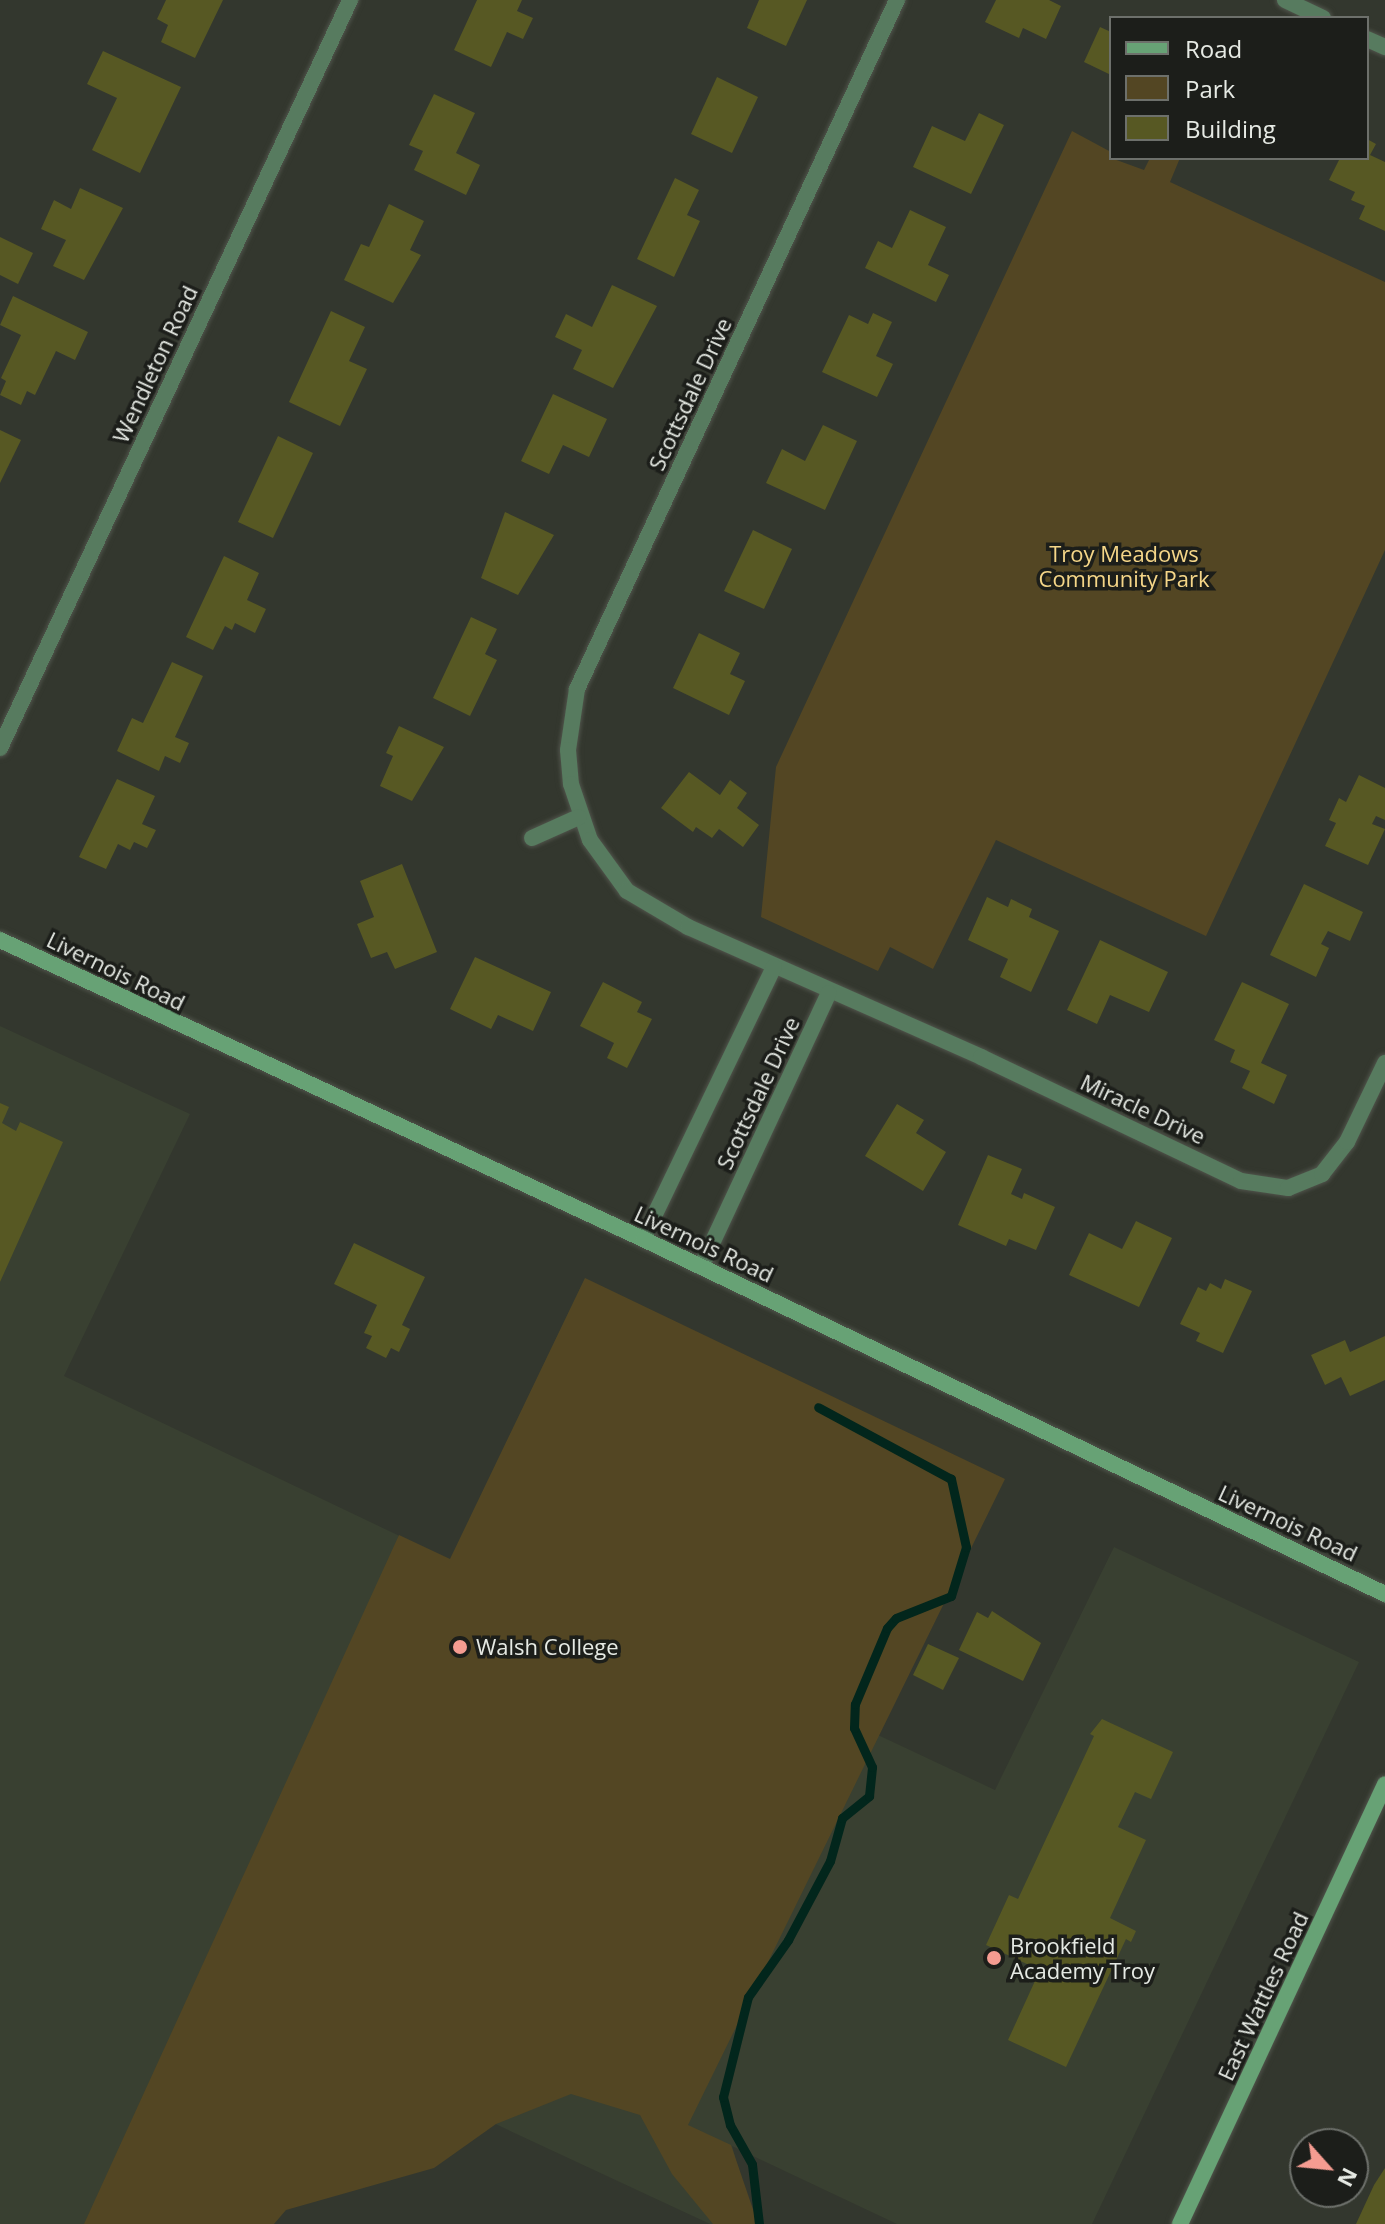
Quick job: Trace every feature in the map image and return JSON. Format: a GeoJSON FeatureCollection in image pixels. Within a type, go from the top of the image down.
{"type":"FeatureCollection","features":[{"type":"Feature","properties":{"kind":"main road","name":"Livernois Road"},"geometry":{"type":"LineString","coordinates":[[0,940],[643,1239],[1385,1594]]}},
{"type":"Feature","properties":{"kind":"main road","name":"East Wattles Road"},"geometry":{"type":"LineString","coordinates":[[1180,2224],[1385,1785]]}},
{"type":"Feature","properties":{"kind":"street","name":"Wendleton Road"},"geometry":{"type":"LineString","coordinates":[[0,748],[350,0]]}},
{"type":"Feature","properties":{"kind":"street","name":"Scottsdale Drive"},"geometry":{"type":"LineString","coordinates":[[701,1267],[829,993],[688,927],[627,891],[605,866],[579,817],[568,750],[577,689],[897,0]]}},
{"type":"Feature","properties":{"kind":"street"},"geometry":{"type":"LineString","coordinates":[[1285,0],[1319,16]]}},
{"type":"Feature","properties":{"kind":"street"},"geometry":{"type":"LineString","coordinates":[[532,838],[579,817]]}},
{"type":"Feature","properties":{"kind":"street","name":"Scottsdale Drive"},"geometry":{"type":"LineString","coordinates":[[643,1239],[774,967]]}},
{"type":"Feature","properties":{"kind":"street","name":"Miracle Drive"},"geometry":{"type":"LineString","coordinates":[[829,993],[981,1057],[1241,1181],[1270,1188],[1304,1185],[1336,1160],[1385,1063]]}},
{"type":"Feature","properties":{"kind":"shaded area","name":"Walsh College"},"geometry":{"type":"Polygon","coordinates":[[[0,1026],[190,1114],[64,1376],[450,1560],[585,1278],[878,1735],[995,1790],[1114,1547],[1359,1662],[1092,2224],[897,2224],[732,2146],[754,2224],[710,2224],[240,2005],[136,2224],[0,2224],[0,1026]]]}},
{"type":"Feature","properties":{"kind":"green space","name":"Troy Meadows Community Park"},"geometry":{"type":"Polygon","coordinates":[[[1072,131],[1109,151],[1109,160],[1144,170],[1149,160],[1179,160],[1170,182],[1385,282],[1385,550],[1206,936],[996,840],[933,969],[890,947],[878,971],[761,917],[776,767],[1072,131]]]}},
{"type":"Feature","properties":{"kind":"green space","name":"Walsh College"},"geometry":{"type":"Polygon","coordinates":[[[585,1278],[1005,1479],[688,2125],[731,2145],[758,2224],[713,2224],[672,2174],[640,2115],[571,2094],[496,2124],[434,2168],[286,2210],[274,2224],[84,2224],[399,1535],[450,1559],[585,1278]]]}},
{"type":"Feature","properties":{"kind":"building"},"geometry":{"type":"Polygon","coordinates":[[[166,0],[223,0],[195,58],[161,42],[168,25],[157,19],[166,0]]]}},
{"type":"Feature","properties":{"kind":"building"},"geometry":{"type":"Polygon","coordinates":[[[477,0],[522,0],[517,11],[533,18],[523,39],[507,32],[491,67],[454,50],[477,0]]]}},
{"type":"Feature","properties":{"kind":"building"},"geometry":{"type":"Polygon","coordinates":[[[759,0],[807,0],[786,46],[747,28],[759,0]]]}},
{"type":"Feature","properties":{"kind":"building"},"geometry":{"type":"Polygon","coordinates":[[[996,0],[1049,0],[1061,6],[1046,39],[1023,28],[1019,38],[985,22],[996,0]]]}},
{"type":"Feature","properties":{"kind":"building"},"geometry":{"type":"Polygon","coordinates":[[[1100,27],[1109,31],[1109,74],[1084,62],[1100,27]]]}},
{"type":"Feature","properties":{"kind":"building"},"geometry":{"type":"Polygon","coordinates":[[[103,51],[181,87],[140,173],[92,150],[117,98],[87,84],[103,51]]]}},
{"type":"Feature","properties":{"kind":"building"},"geometry":{"type":"Polygon","coordinates":[[[717,77],[758,97],[732,153],[691,134],[717,77]]]}},
{"type":"Feature","properties":{"kind":"building"},"geometry":{"type":"Polygon","coordinates":[[[434,94],[475,113],[456,153],[480,165],[466,195],[414,170],[423,151],[409,145],[434,94]]]}},
{"type":"Feature","properties":{"kind":"building"},"geometry":{"type":"Polygon","coordinates":[[[979,113],[1004,125],[971,194],[913,167],[932,126],[965,141],[979,113]]]}},
{"type":"Feature","properties":{"kind":"building"},"geometry":{"type":"Polygon","coordinates":[[[1369,140],[1376,144],[1370,155],[1385,162],[1385,231],[1359,219],[1365,206],[1351,200],[1355,192],[1329,180],[1339,160],[1369,160],[1369,140]]]}},
{"type":"Feature","properties":{"kind":"building"},"geometry":{"type":"Polygon","coordinates":[[[675,178],[699,190],[687,215],[700,221],[674,277],[637,259],[675,178]]]}},
{"type":"Feature","properties":{"kind":"building"},"geometry":{"type":"Polygon","coordinates":[[[80,188],[123,208],[84,280],[53,266],[66,240],[41,229],[54,200],[71,209],[80,188]]]}},
{"type":"Feature","properties":{"kind":"building"},"geometry":{"type":"Polygon","coordinates":[[[389,204],[424,221],[410,250],[421,255],[393,303],[344,280],[361,244],[369,247],[389,204]]]}},
{"type":"Feature","properties":{"kind":"building"},"geometry":{"type":"Polygon","coordinates":[[[910,210],[946,227],[928,265],[949,275],[936,302],[865,268],[878,241],[892,248],[910,210]]]}},
{"type":"Feature","properties":{"kind":"building"},"geometry":{"type":"Polygon","coordinates":[[[0,237],[33,253],[18,284],[0,275],[0,237]]]}},
{"type":"Feature","properties":{"kind":"building"},"geometry":{"type":"Polygon","coordinates":[[[612,285],[657,306],[613,388],[573,369],[582,350],[555,337],[566,314],[592,327],[612,285]]]}},
{"type":"Feature","properties":{"kind":"building"},"geometry":{"type":"Polygon","coordinates":[[[13,296],[88,332],[75,360],[56,351],[35,395],[27,391],[21,405],[0,395],[6,381],[1,378],[21,335],[0,325],[13,296]]]}},
{"type":"Feature","properties":{"kind":"building"},"geometry":{"type":"Polygon","coordinates":[[[331,311],[365,327],[349,361],[367,369],[340,426],[289,402],[331,311]]]}},
{"type":"Feature","properties":{"kind":"building"},"geometry":{"type":"Polygon","coordinates":[[[873,313],[892,322],[876,356],[893,364],[877,397],[822,372],[849,315],[868,324],[873,313]]]}},
{"type":"Feature","properties":{"kind":"building"},"geometry":{"type":"Polygon","coordinates":[[[553,394],[607,419],[589,457],[563,445],[549,474],[521,461],[553,394]]]}},
{"type":"Feature","properties":{"kind":"building"},"geometry":{"type":"Polygon","coordinates":[[[823,425],[857,441],[825,510],[766,483],[782,449],[805,461],[823,425]]]}},
{"type":"Feature","properties":{"kind":"building"},"geometry":{"type":"Polygon","coordinates":[[[0,430],[21,440],[0,483],[0,430]]]}},
{"type":"Feature","properties":{"kind":"building"},"geometry":{"type":"Polygon","coordinates":[[[278,436],[313,453],[273,538],[238,522],[278,436]]]}},
{"type":"Feature","properties":{"kind":"building"},"geometry":{"type":"Polygon","coordinates":[[[505,512],[554,535],[518,595],[481,578],[505,512]]]}},
{"type":"Feature","properties":{"kind":"building"},"geometry":{"type":"Polygon","coordinates":[[[753,530],[792,549],[764,609],[724,591],[753,530]]]}},
{"type":"Feature","properties":{"kind":"building"},"geometry":{"type":"Polygon","coordinates":[[[224,556],[259,573],[247,600],[266,609],[255,633],[235,623],[232,630],[225,626],[213,650],[186,637],[224,556]]]}},
{"type":"Feature","properties":{"kind":"building"},"geometry":{"type":"Polygon","coordinates":[[[471,617],[497,629],[485,654],[497,660],[470,716],[433,698],[471,617]]]}},
{"type":"Feature","properties":{"kind":"building"},"geometry":{"type":"Polygon","coordinates":[[[699,633],[740,653],[730,674],[745,681],[729,715],[673,688],[699,633]]]}},
{"type":"Feature","properties":{"kind":"building"},"geometry":{"type":"Polygon","coordinates":[[[172,662],[203,676],[175,737],[189,743],[180,763],[165,756],[159,771],[117,751],[132,718],[143,723],[172,662]]]}},
{"type":"Feature","properties":{"kind":"building"},"geometry":{"type":"Polygon","coordinates":[[[399,726],[444,747],[412,801],[380,786],[393,756],[386,753],[399,726]]]}},
{"type":"Feature","properties":{"kind":"building"},"geometry":{"type":"Polygon","coordinates":[[[689,772],[720,795],[730,780],[747,793],[737,808],[759,825],[743,847],[719,829],[712,838],[696,827],[693,832],[661,808],[689,772]]]}},
{"type":"Feature","properties":{"kind":"building"},"geometry":{"type":"Polygon","coordinates":[[[1359,775],[1385,788],[1385,820],[1376,816],[1372,824],[1385,829],[1368,865],[1325,846],[1336,823],[1329,820],[1339,798],[1346,802],[1359,775]]]}},
{"type":"Feature","properties":{"kind":"building"},"geometry":{"type":"Polygon","coordinates":[[[117,779],[155,796],[142,824],[156,830],[147,848],[134,842],[130,850],[118,844],[106,869],[79,857],[117,779]]]}},
{"type":"Feature","properties":{"kind":"building"},"geometry":{"type":"Polygon","coordinates":[[[402,864],[437,952],[395,969],[387,952],[371,958],[357,924],[374,917],[360,881],[402,864]]]}},
{"type":"Feature","properties":{"kind":"building"},"geometry":{"type":"Polygon","coordinates":[[[1304,884],[1363,912],[1350,941],[1328,931],[1321,944],[1329,948],[1316,977],[1270,955],[1304,884]]]}},
{"type":"Feature","properties":{"kind":"building"},"geometry":{"type":"Polygon","coordinates":[[[987,897],[1008,907],[1011,899],[1032,909],[1029,917],[1059,931],[1031,992],[1000,977],[1008,959],[968,940],[987,897]]]}},
{"type":"Feature","properties":{"kind":"building"},"geometry":{"type":"Polygon","coordinates":[[[1100,940],[1168,972],[1149,1012],[1110,995],[1097,1024],[1067,1010],[1100,940]]]}},
{"type":"Feature","properties":{"kind":"building"},"geometry":{"type":"Polygon","coordinates":[[[475,957],[551,992],[533,1031],[498,1015],[491,1029],[450,1009],[475,957]]]}},
{"type":"Feature","properties":{"kind":"building"},"geometry":{"type":"Polygon","coordinates":[[[603,982],[642,1002],[637,1012],[652,1019],[627,1068],[607,1058],[614,1043],[580,1026],[603,982]]]}},
{"type":"Feature","properties":{"kind":"building"},"geometry":{"type":"Polygon","coordinates":[[[1242,982],[1289,1004],[1261,1063],[1287,1075],[1274,1104],[1242,1088],[1250,1071],[1230,1062],[1235,1050],[1214,1040],[1242,982]]]}},
{"type":"Feature","properties":{"kind":"building"},"geometry":{"type":"Polygon","coordinates":[[[0,1103],[9,1107],[2,1123],[16,1131],[20,1122],[63,1142],[0,1282],[0,1103]]]}},
{"type":"Feature","properties":{"kind":"building"},"geometry":{"type":"Polygon","coordinates":[[[897,1104],[924,1120],[916,1133],[946,1152],[923,1191],[865,1156],[897,1104]]]}},
{"type":"Feature","properties":{"kind":"building"},"geometry":{"type":"Polygon","coordinates":[[[988,1155],[1022,1169],[1011,1194],[1022,1199],[1024,1193],[1055,1207],[1036,1250],[1009,1239],[1006,1246],[958,1225],[988,1155]]]}},
{"type":"Feature","properties":{"kind":"building"},"geometry":{"type":"Polygon","coordinates":[[[1136,1221],[1172,1238],[1139,1307],[1069,1275],[1089,1233],[1122,1249],[1136,1221]]]}},
{"type":"Feature","properties":{"kind":"building"},"geometry":{"type":"Polygon","coordinates":[[[354,1243],[425,1277],[402,1325],[410,1329],[399,1352],[391,1348],[386,1358],[366,1348],[372,1336],[364,1333],[377,1305],[334,1284],[354,1243]]]}},
{"type":"Feature","properties":{"kind":"building"},"geometry":{"type":"Polygon","coordinates":[[[1225,1279],[1252,1291],[1223,1353],[1196,1341],[1200,1333],[1180,1324],[1198,1287],[1206,1291],[1210,1283],[1221,1289],[1225,1279]]]}},
{"type":"Feature","properties":{"kind":"building"},"geometry":{"type":"Polygon","coordinates":[[[1385,1336],[1385,1380],[1350,1396],[1341,1377],[1325,1385],[1311,1355],[1345,1340],[1350,1352],[1385,1336]]]}},
{"type":"Feature","properties":{"kind":"building"},"geometry":{"type":"Polygon","coordinates":[[[992,1611],[1041,1643],[1023,1681],[959,1650],[977,1612],[988,1618],[992,1611]]]}},
{"type":"Feature","properties":{"kind":"building"},"geometry":{"type":"Polygon","coordinates":[[[928,1644],[959,1658],[943,1690],[913,1675],[928,1644]]]}},
{"type":"Feature","properties":{"kind":"building"},"geometry":{"type":"Polygon","coordinates":[[[1102,1719],[1173,1752],[1151,1799],[1135,1792],[1118,1827],[1146,1840],[1110,1918],[1136,1931],[1131,1942],[1126,1939],[1066,2067],[1008,2040],[1040,1970],[986,1945],[1009,1895],[1018,1899],[1094,1736],[1090,1734],[1102,1719]]]}},
{"type":"Feature","properties":{"kind":"building"},"geometry":{"type":"Polygon","coordinates":[[[1385,2168],[1385,2224],[1356,2224],[1363,2208],[1369,2208],[1369,2196],[1385,2168]]]}},
{"type":"Feature","properties":{"kind":"waterway"},"geometry":{"type":"LineString","coordinates":[[759,2224],[752,2164],[730,2125],[723,2097],[748,1997],[788,1940],[830,1861],[842,1818],[869,1796],[872,1767],[854,1728],[855,1704],[887,1628],[896,1618],[951,1596],[966,1547],[951,1479],[818,1407]]}},
{"type":"Feature","properties":{"kind":"place","name":"Walsh College"},"geometry":{"type":"Point","coordinates":[460,1647]}},
{"type":"Feature","properties":{"kind":"place","name":"Brookfield Academy Troy"},"geometry":{"type":"Point","coordinates":[994,1958]}}]}
